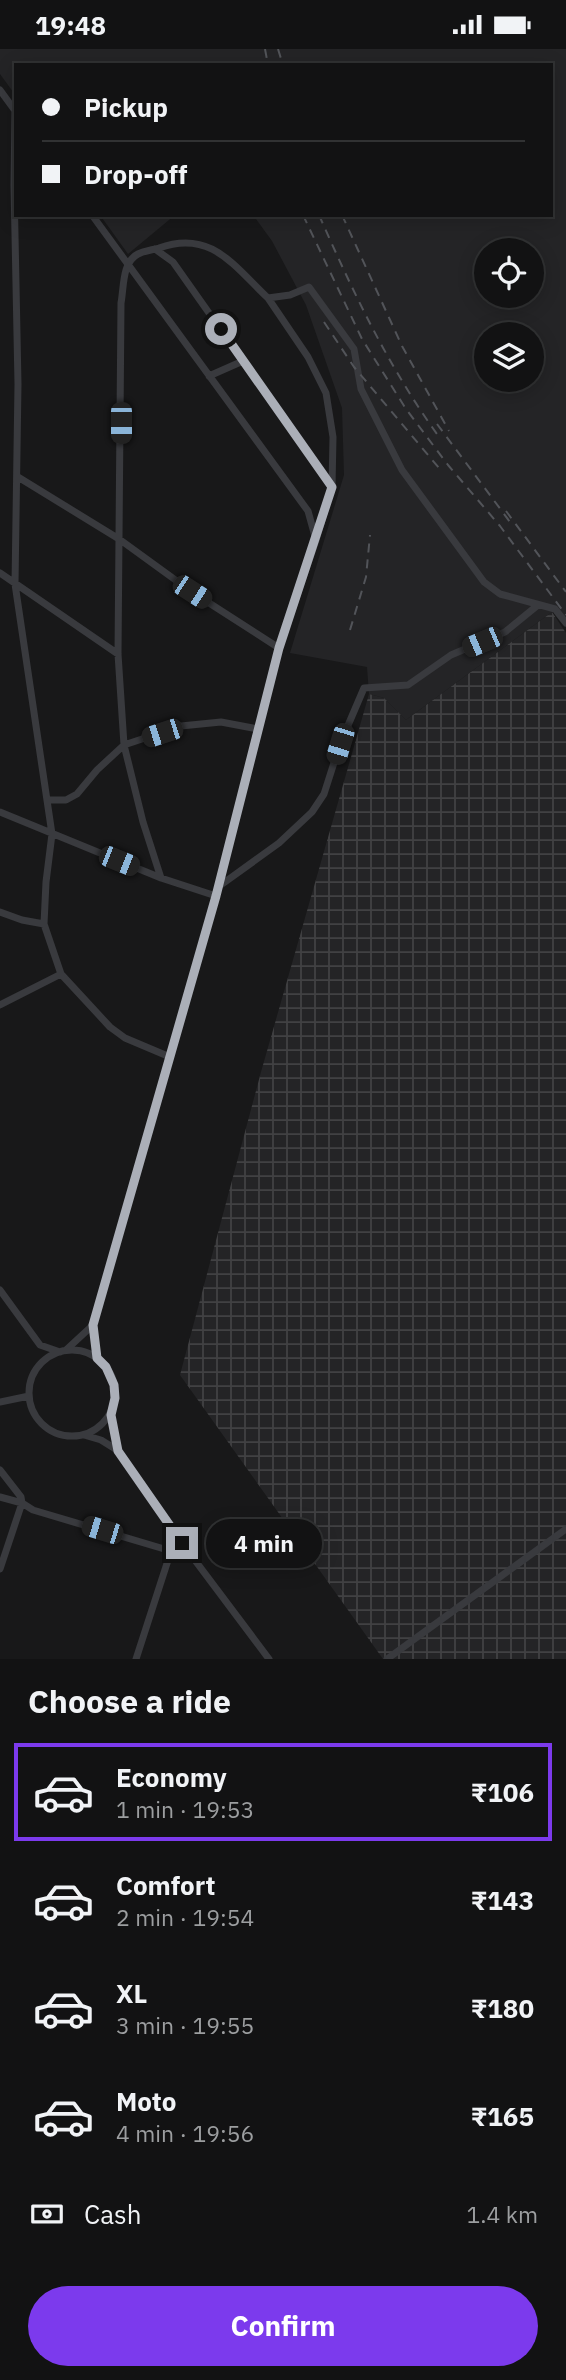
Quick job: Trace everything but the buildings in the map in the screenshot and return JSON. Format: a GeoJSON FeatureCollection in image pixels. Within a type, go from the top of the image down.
{"type":"FeatureCollection","features":[{"type":"Feature","properties":{"kind":"street"},"geometry":{"type":"LineString","coordinates":[[0,90],[14,110]]}},
{"type":"Feature","properties":{"kind":"street"},"geometry":{"type":"LineString","coordinates":[[14,148],[18,477],[15,584],[52,834],[44,925],[61,974],[110,1027],[125,1038],[170,1057]]}},
{"type":"Feature","properties":{"kind":"street"},"geometry":{"type":"LineString","coordinates":[[93,217],[308,511],[316,540]]}},
{"type":"Feature","properties":{"kind":"street"},"geometry":{"type":"LineString","coordinates":[[97,1358],[93,1325],[216,896],[279,648],[332,487],[333,437],[326,393],[308,357],[268,298],[225,256],[202,244],[177,241],[137,255],[127,264],[121,303],[118,654],[124,745],[143,822],[161,878]]}},
{"type":"Feature","properties":{"kind":"street"},"geometry":{"type":"LineString","coordinates":[[155,249],[173,262],[332,487]]}},
{"type":"Feature","properties":{"kind":"street"},"geometry":{"type":"LineString","coordinates":[[268,298],[290,295],[309,287],[354,349],[361,389],[402,470],[484,582],[500,594],[555,610],[566,623]]}},
{"type":"Feature","properties":{"kind":"street"},"geometry":{"type":"LineString","coordinates":[[209,376],[243,361]]}},
{"type":"Feature","properties":{"kind":"street"},"geometry":{"type":"LineString","coordinates":[[18,477],[119,539],[192,592],[279,648]]}},
{"type":"Feature","properties":{"kind":"street"},"geometry":{"type":"LineString","coordinates":[[0,573],[118,654]]}},
{"type":"Feature","properties":{"kind":"street"},"geometry":{"type":"LineString","coordinates":[[218,887],[279,843],[312,812],[324,794],[340,744],[364,688],[408,685],[451,655],[505,632],[538,605]]}},
{"type":"Feature","properties":{"kind":"street"},"geometry":{"type":"LineString","coordinates":[[48,800],[66,800],[77,795],[97,770],[124,745],[181,726],[221,722],[258,729]]}},
{"type":"Feature","properties":{"kind":"street"},"geometry":{"type":"LineString","coordinates":[[0,812],[161,878],[216,896]]}},
{"type":"Feature","properties":{"kind":"street"},"geometry":{"type":"LineString","coordinates":[[0,912],[44,925]]}},
{"type":"Feature","properties":{"kind":"street"},"geometry":{"type":"LineString","coordinates":[[2,1001],[61,974]]}},
{"type":"Feature","properties":{"kind":"street"},"geometry":{"type":"LineString","coordinates":[[0,1290],[40,1345],[39,1366]]}},
{"type":"Feature","properties":{"kind":"street"},"geometry":{"type":"LineString","coordinates":[[93,1325],[63,1351],[48,1357],[39,1366],[30,1383],[29,1396],[34,1414],[47,1429],[65,1436],[84,1435],[101,1440],[118,1451],[182,1543],[269,1659]]}},
{"type":"Feature","properties":{"kind":"street"},"geometry":{"type":"LineString","coordinates":[[40,1345],[63,1351],[86,1352],[106,1367],[114,1385],[115,1398],[111,1415],[118,1451]]}},
{"type":"Feature","properties":{"kind":"street"},"geometry":{"type":"LineString","coordinates":[[0,1402],[29,1396]]}},
{"type":"Feature","properties":{"kind":"street"},"geometry":{"type":"LineString","coordinates":[[84,1435],[101,1426],[111,1415]]}},
{"type":"Feature","properties":{"kind":"street"},"geometry":{"type":"LineString","coordinates":[[0,1470],[21,1497],[22,1503],[0,1569]]}},
{"type":"Feature","properties":{"kind":"street"},"geometry":{"type":"LineString","coordinates":[[0,1497],[22,1503],[33,1510],[171,1551]]}},
{"type":"Feature","properties":{"kind":"street"},"geometry":{"type":"LineString","coordinates":[[387,1659],[566,1529]]}},
{"type":"Feature","properties":{"kind":"street"},"geometry":{"type":"LineString","coordinates":[[136,1659],[171,1551],[182,1543]]}},
{"type":"Feature","properties":{"kind":"shaded area"},"geometry":{"type":"Polygon","coordinates":[[[0,49],[566,49],[566,621],[558,611],[552,612],[406,720],[384,698],[369,694],[367,667],[290,653],[344,475],[342,408],[306,305],[272,241],[254,217],[553,217],[553,63],[14,63],[14,93],[0,74],[0,49]]]}},
{"type":"Feature","properties":{"kind":"shaded area"},"geometry":{"type":"Polygon","coordinates":[[[101,217],[173,217],[128,254],[101,217]]]}},
{"type":"Feature","properties":{"kind":"shaded area"},"geometry":{"type":"Polygon","coordinates":[[[552,612],[566,633],[566,1659],[383,1659],[180,1375],[261,1072],[369,694],[384,698],[406,720],[552,612]]]}},
{"type":"Feature","properties":{"kind":"railway"},"geometry":{"type":"LineString","coordinates":[[265,49],[268,63]]}},
{"type":"Feature","properties":{"kind":"railway"},"geometry":{"type":"LineString","coordinates":[[278,49],[282,63]]}},
{"type":"Feature","properties":{"kind":"railway"},"geometry":{"type":"LineString","coordinates":[[304,217],[362,339],[406,409],[448,465],[500,526],[566,615]]}},
{"type":"Feature","properties":{"kind":"railway"},"geometry":{"type":"LineString","coordinates":[[320,217],[372,328],[437,434]]}},
{"type":"Feature","properties":{"kind":"railway"},"geometry":{"type":"LineString","coordinates":[[343,217],[402,346],[449,431]]}},
{"type":"Feature","properties":{"kind":"railway"},"geometry":{"type":"LineString","coordinates":[[324,322],[354,367],[439,468]]}},
{"type":"Feature","properties":{"kind":"railway"},"geometry":{"type":"LineString","coordinates":[[437,424],[510,522]]}},
{"type":"Feature","properties":{"kind":"railway"},"geometry":{"type":"LineString","coordinates":[[506,511],[566,592]]}},
{"type":"Feature","properties":{"kind":"railway"},"geometry":{"type":"LineString","coordinates":[[350,630],[366,577],[370,535]]}},
{"type":"Feature","properties":{"kind":"route"},"geometry":{"type":"LineString","coordinates":[[182,1543],[118,1451],[111,1415],[115,1398],[113,1378],[97,1358],[93,1325],[216,896],[279,648],[332,487],[221,329]]}}]}
